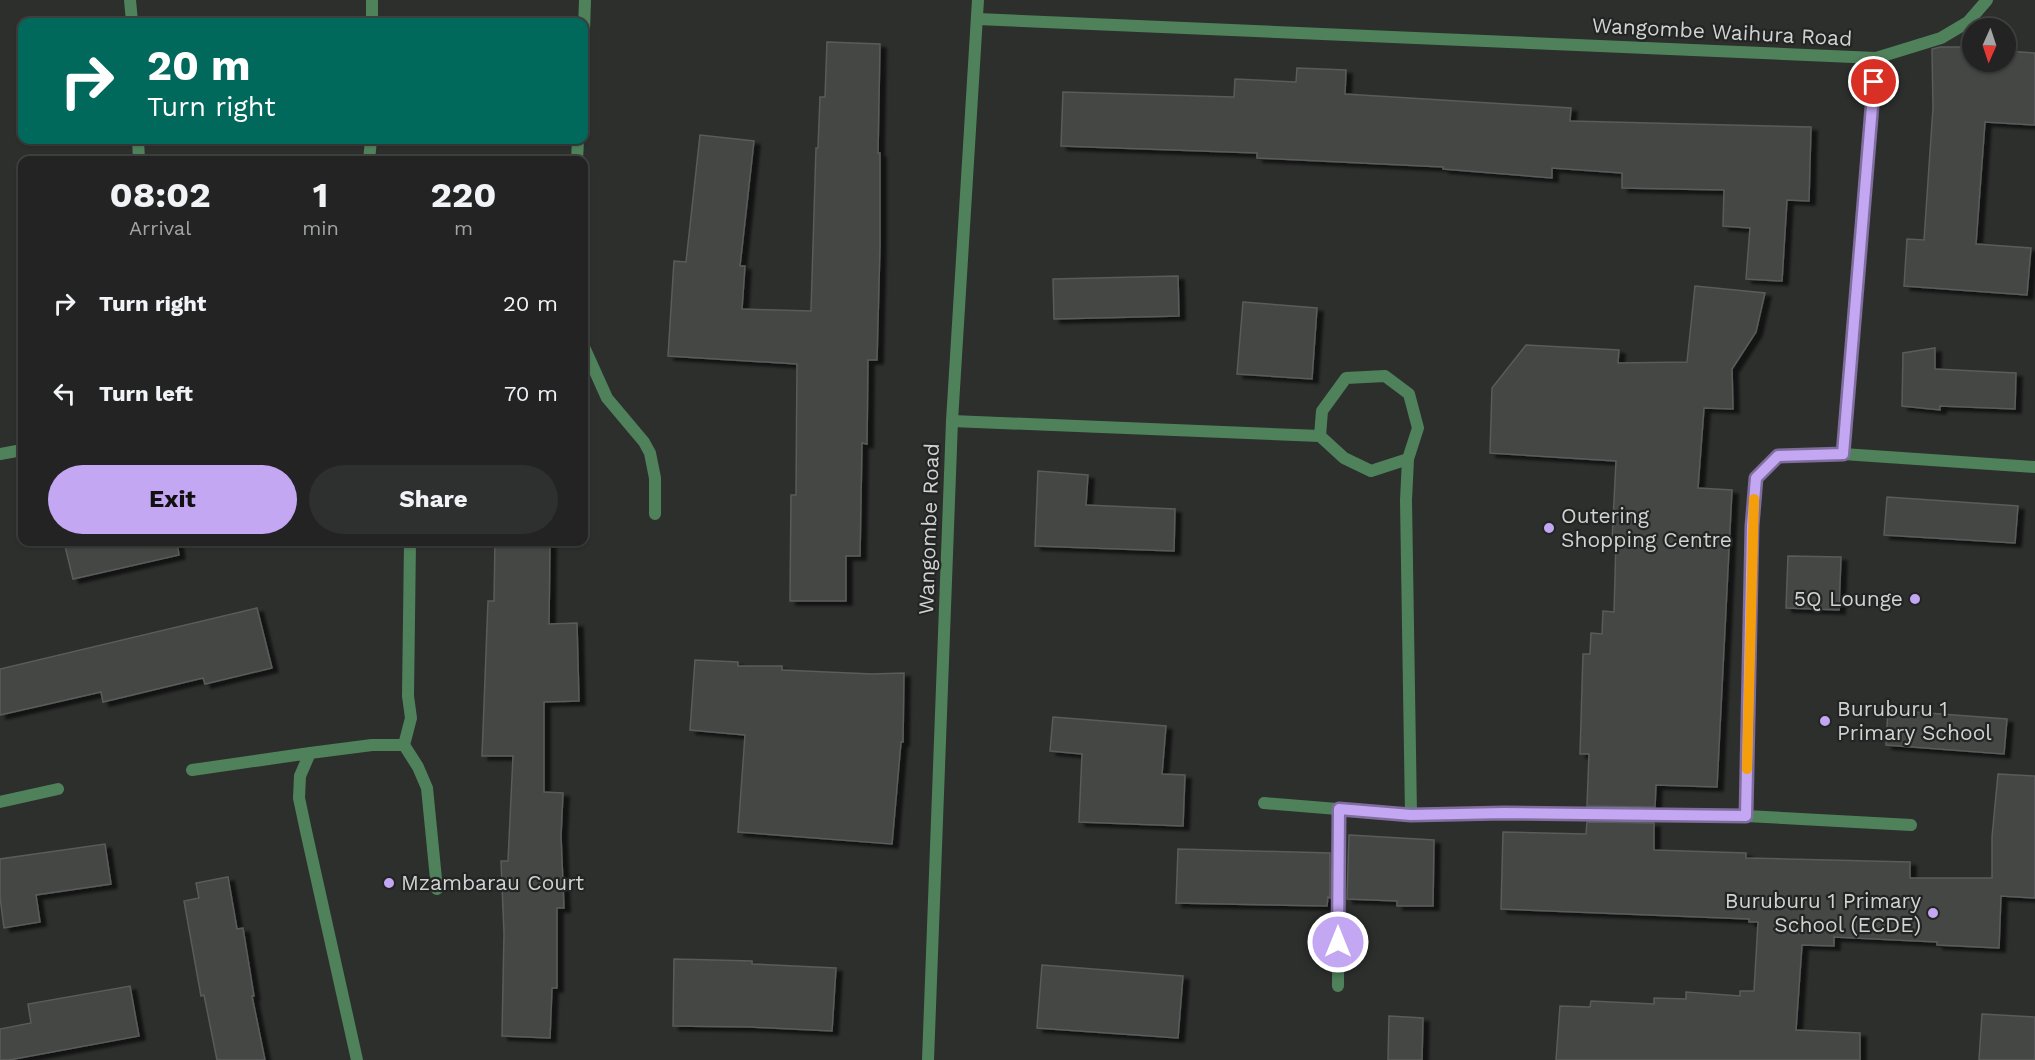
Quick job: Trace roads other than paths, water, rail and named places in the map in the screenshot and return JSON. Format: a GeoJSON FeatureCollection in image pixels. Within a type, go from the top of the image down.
{"type":"FeatureCollection","features":[{"type":"Feature","properties":{"kind":"street"},"geometry":{"type":"LineString","coordinates":[[130,0],[132,18]]}},
{"type":"Feature","properties":{"kind":"street"},"geometry":{"type":"LineString","coordinates":[[372,0],[372,18]]}},
{"type":"Feature","properties":{"kind":"street"},"geometry":{"type":"LineString","coordinates":[[584,18],[585,0]]}},
{"type":"Feature","properties":{"kind":"street","name":"Wangombe Road"},"geometry":{"type":"LineString","coordinates":[[928,1060],[952,421],[978,0]]}},
{"type":"Feature","properties":{"kind":"street"},"geometry":{"type":"LineString","coordinates":[[1876,58],[1941,38],[1968,22],[1987,0]]}},
{"type":"Feature","properties":{"kind":"street","name":"Wangombe Waihura Road"},"geometry":{"type":"LineString","coordinates":[[978,19],[1876,58],[1843,454]]}},
{"type":"Feature","properties":{"kind":"street"},"geometry":{"type":"LineString","coordinates":[[588,356],[607,398],[644,442],[650,453],[655,478],[655,514]]}},
{"type":"Feature","properties":{"kind":"street"},"geometry":{"type":"LineString","coordinates":[[1320,436],[1322,411],[1346,378],[1385,376],[1409,394],[1418,428],[1408,459],[1406,500],[1411,815]]}},
{"type":"Feature","properties":{"kind":"street"},"geometry":{"type":"LineString","coordinates":[[952,421],[1320,436],[1344,458],[1371,471],[1408,459]]}},
{"type":"Feature","properties":{"kind":"street"},"geometry":{"type":"LineString","coordinates":[[0,454],[18,451]]}},
{"type":"Feature","properties":{"kind":"street"},"geometry":{"type":"LineString","coordinates":[[1746,816],[1752,526],[1756,478],[1778,456],[1843,454],[2035,467]]}},
{"type":"Feature","properties":{"kind":"street"},"geometry":{"type":"LineString","coordinates":[[410,546],[408,696],[411,718],[404,745],[418,767],[427,788],[437,889]]}},
{"type":"Feature","properties":{"kind":"street"},"geometry":{"type":"LineString","coordinates":[[192,770],[372,745],[404,745]]}},
{"type":"Feature","properties":{"kind":"street"},"geometry":{"type":"LineString","coordinates":[[310,753],[300,776],[300,798],[357,1060]]}},
{"type":"Feature","properties":{"kind":"street"},"geometry":{"type":"LineString","coordinates":[[0,802],[58,789]]}},
{"type":"Feature","properties":{"kind":"street"},"geometry":{"type":"LineString","coordinates":[[1264,803],[1411,815],[1504,813],[1746,816],[1911,825]]}},
{"type":"Feature","properties":{"kind":"street"},"geometry":{"type":"LineString","coordinates":[[1338,986],[1339,809]]}},
{"type":"Feature","properties":{"kind":"place","name":"Outering Shopping Centre"},"geometry":{"type":"Point","coordinates":[1549,528]}},
{"type":"Feature","properties":{"kind":"place","name":"5Q Lounge"},"geometry":{"type":"Point","coordinates":[1915,599]}},
{"type":"Feature","properties":{"kind":"place","name":"Buruburu 1 Primary School"},"geometry":{"type":"Point","coordinates":[1825,721]}},
{"type":"Feature","properties":{"kind":"place","name":"Mzambarau Court"},"geometry":{"type":"Point","coordinates":[389,883]}},
{"type":"Feature","properties":{"kind":"place","name":"Buruburu 1 Primary School (ECDE)"},"geometry":{"type":"Point","coordinates":[1933,913]}}]}
